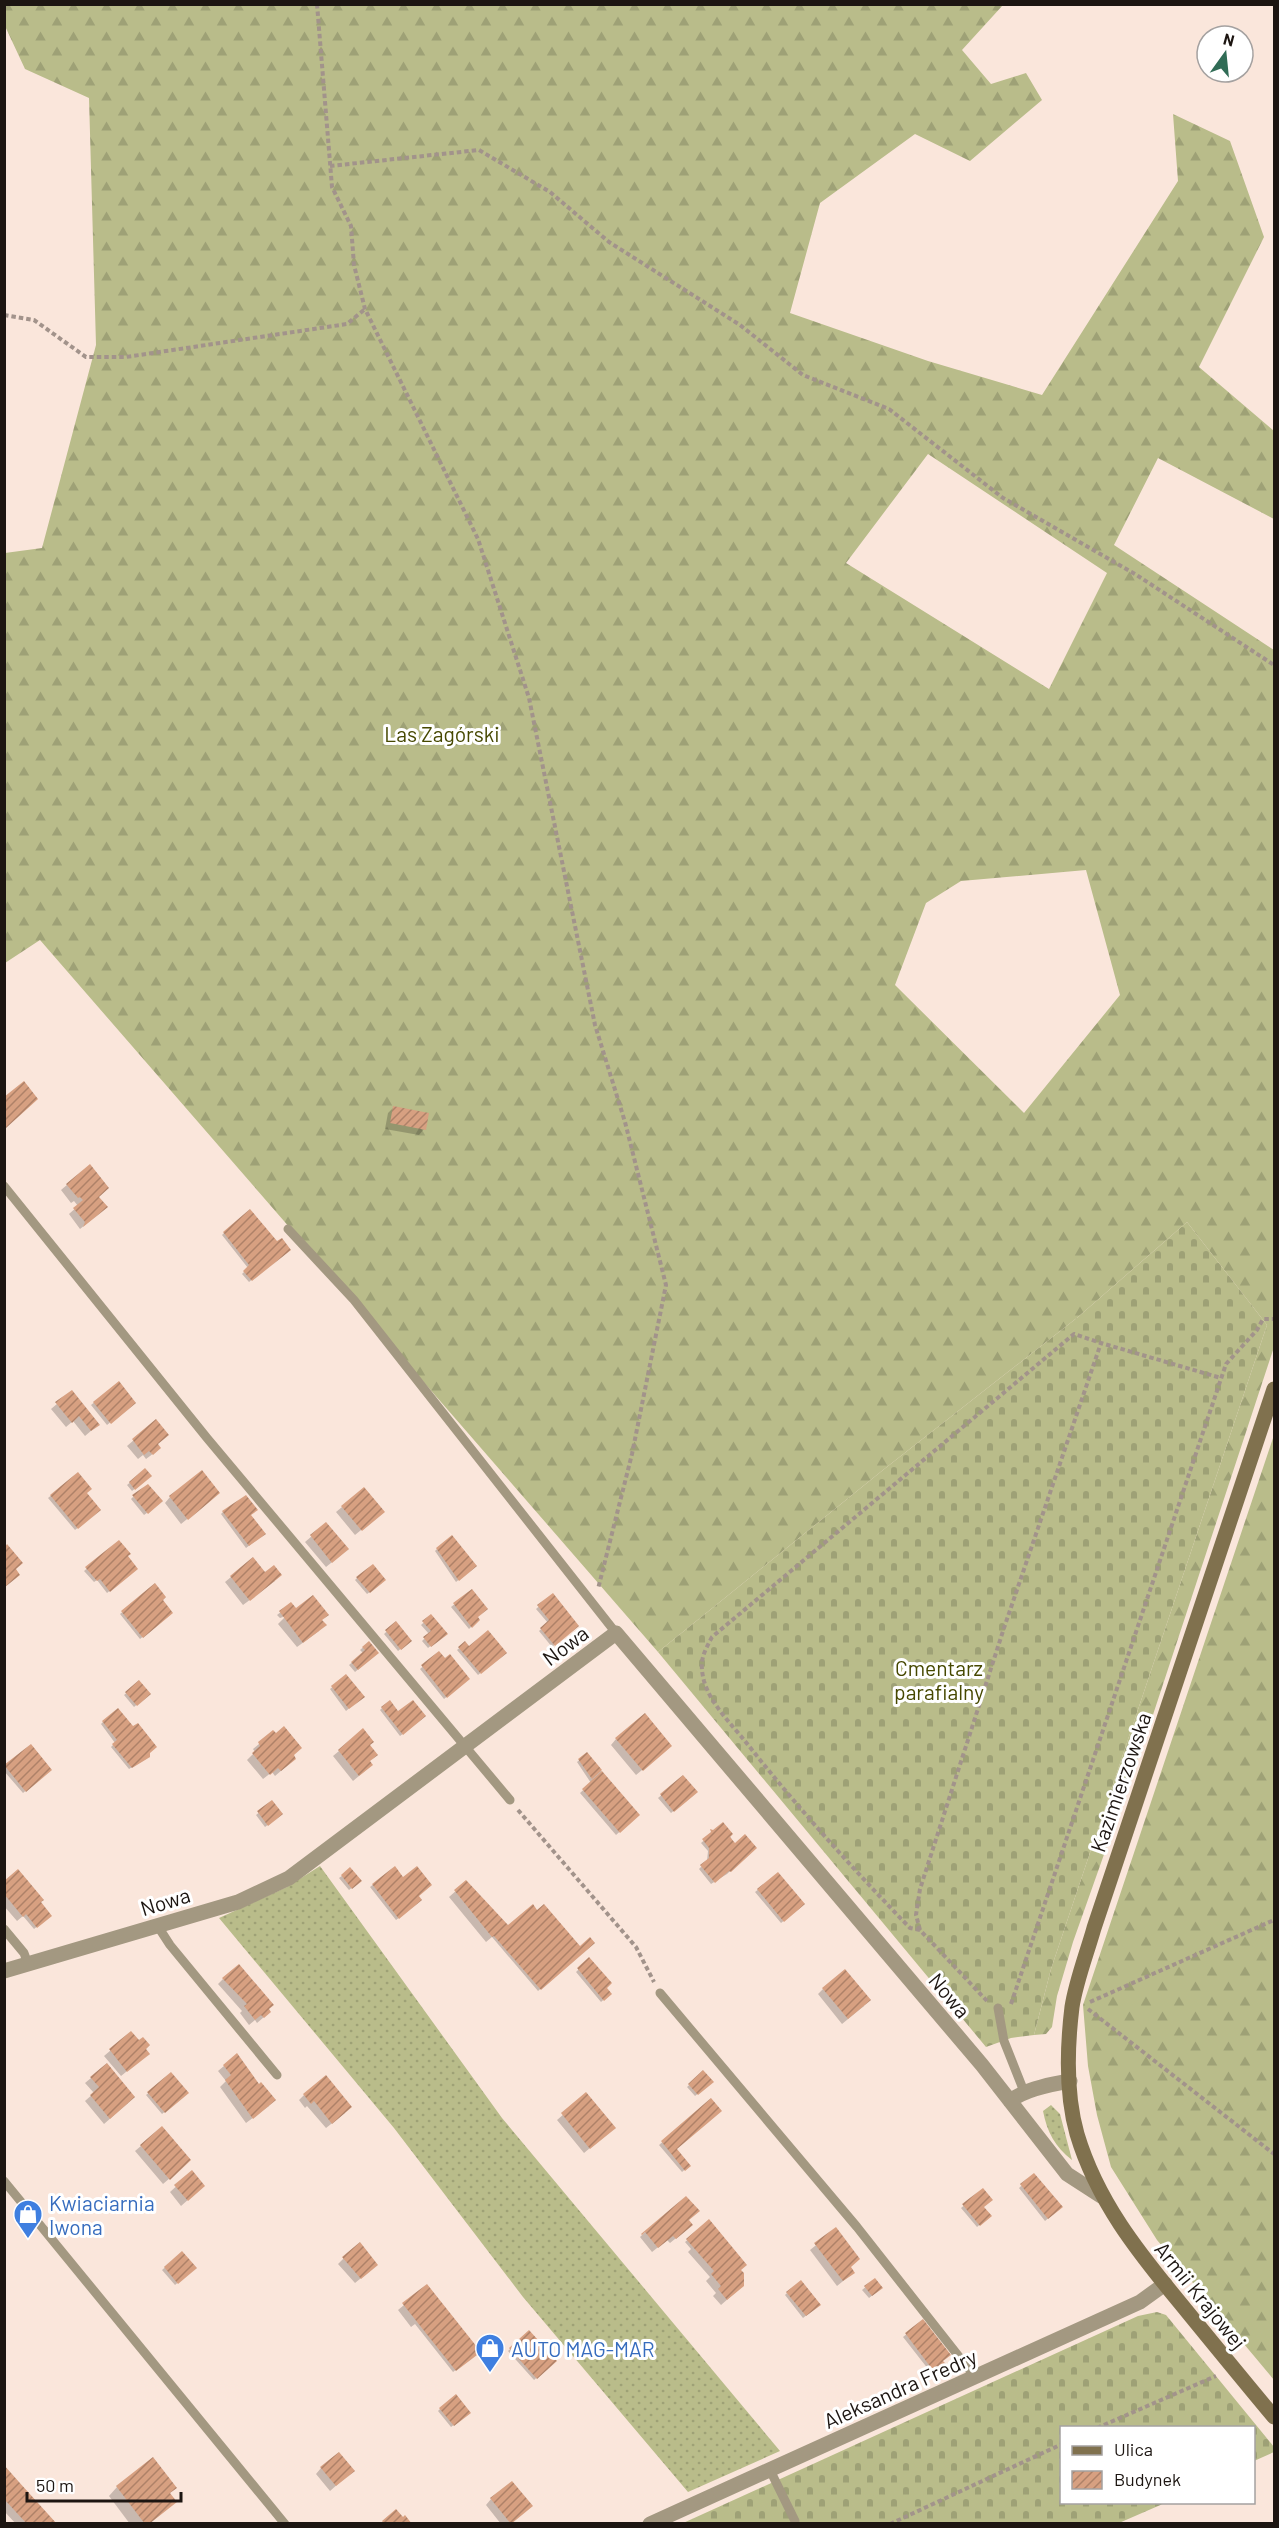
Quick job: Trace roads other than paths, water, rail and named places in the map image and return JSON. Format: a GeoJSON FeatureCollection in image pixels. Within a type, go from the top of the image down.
{"type":"FeatureCollection","features":[{"type":"Feature","properties":{"kind":"street","name":"Kazimierzowska"},"geometry":{"type":"LineString","coordinates":[[1101,2196],[1077,2132],[1070,2081],[1069,2049],[1073,2004],[1094,1928],[1275,1389]]}},
{"type":"Feature","properties":{"kind":"street","name":"Nowa"},"geometry":{"type":"LineString","coordinates":[[4,1971],[238,1902],[289,1878],[616,1633],[1010,2101],[1068,2174],[1101,2196]]}},
{"type":"Feature","properties":{"kind":"street"},"geometry":{"type":"LineString","coordinates":[[1010,2101],[1025,2094],[1070,2081]]}},
{"type":"Feature","properties":{"kind":"street","name":"Armii Krajowej"},"geometry":{"type":"LineString","coordinates":[[1101,2196],[1127,2236],[1275,2417]]}},
{"type":"Feature","properties":{"kind":"street","name":"Aleksandra Fredry"},"geometry":{"type":"LineString","coordinates":[[650,2523],[1140,2302],[1165,2284]]}},
{"type":"Feature","properties":{"kind":"lane"},"geometry":{"type":"LineString","coordinates":[[4,1186],[207,1438],[510,1800]]}},
{"type":"Feature","properties":{"kind":"lane"},"geometry":{"type":"LineString","coordinates":[[288,1229],[354,1300],[616,1633]]}},
{"type":"Feature","properties":{"kind":"lane"},"geometry":{"type":"LineString","coordinates":[[157,1925],[170,1945],[277,2075]]}},
{"type":"Feature","properties":{"kind":"lane"},"geometry":{"type":"LineString","coordinates":[[4,1929],[24,1953],[28,1964]]}},
{"type":"Feature","properties":{"kind":"lane"},"geometry":{"type":"LineString","coordinates":[[660,1993],[857,2228],[975,2377]]}},
{"type":"Feature","properties":{"kind":"lane"},"geometry":{"type":"LineString","coordinates":[[998,2008],[1004,2041],[1025,2094]]}},
{"type":"Feature","properties":{"kind":"lane"},"geometry":{"type":"LineString","coordinates":[[4,2181],[285,2523]]}},
{"type":"Feature","properties":{"kind":"lane"},"geometry":{"type":"LineString","coordinates":[[770,2470],[795,2521]]}},
{"type":"Feature","properties":{"kind":"place","name":"Kwiaciarnia Iwona"},"geometry":{"type":"Point","coordinates":[28,2240]}},
{"type":"Feature","properties":{"kind":"place","name":"AUTO MAG-MAR"},"geometry":{"type":"Point","coordinates":[490,2374]}},
{"type":"Feature","properties":{"kind":"park label","name":"Las Zagórski"},"geometry":{"type":"Point","coordinates":[442,733]}},
{"type":"Feature","properties":{"kind":"park label","name":"Cmentarz parafialny"},"geometry":{"type":"Point","coordinates":[939,1679]}}]}
